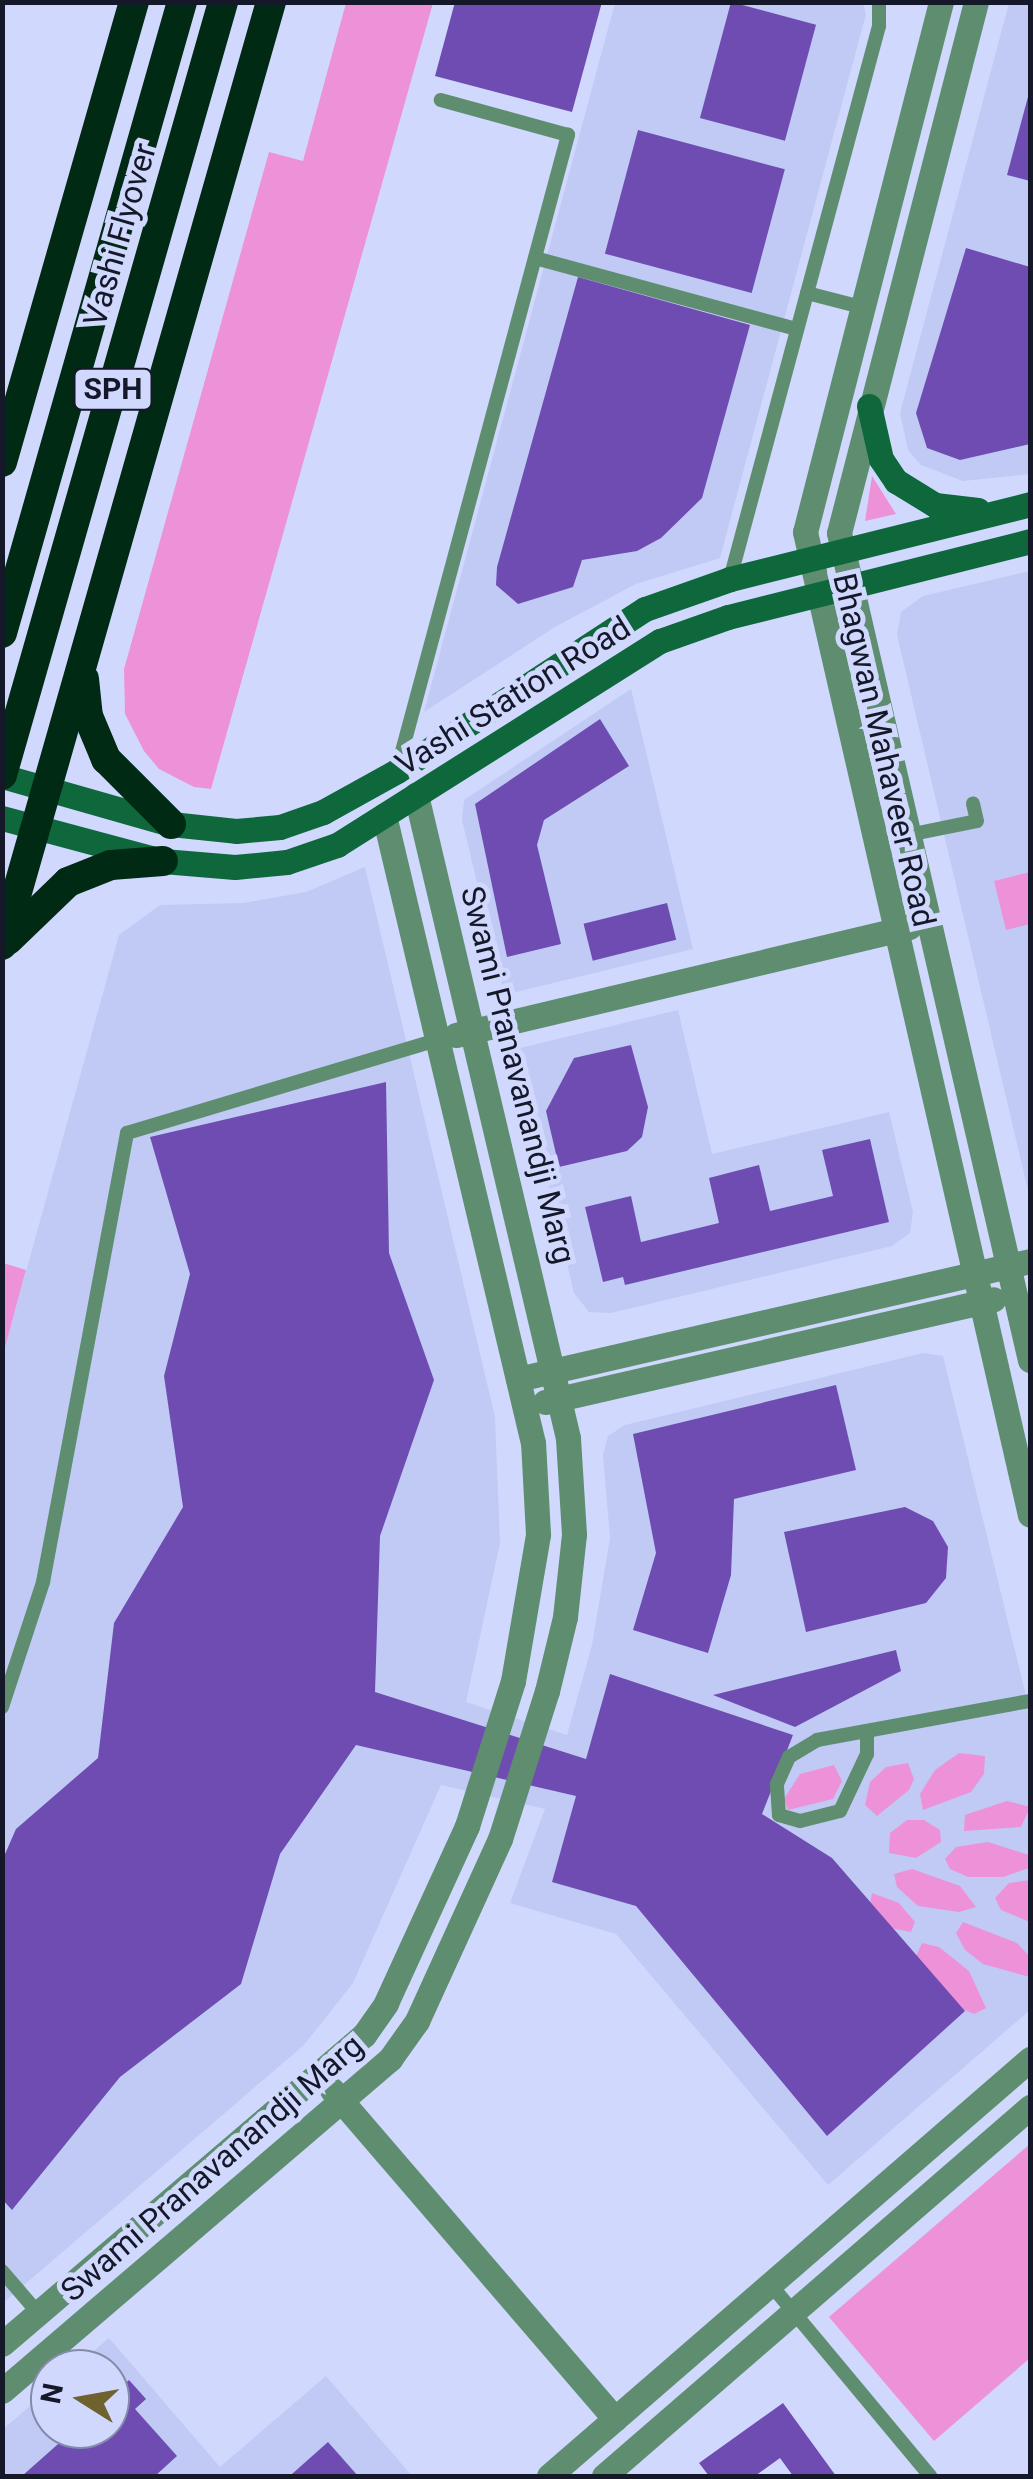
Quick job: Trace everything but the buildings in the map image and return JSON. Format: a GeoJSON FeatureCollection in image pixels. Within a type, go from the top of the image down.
{"type":"FeatureCollection","features":[{"type":"Feature","properties":{"kind":"highway"},"geometry":{"type":"LineString","coordinates":[[2,462],[134,2]]}},
{"type":"Feature","properties":{"kind":"highway","name":"Vashi Flyover"},"geometry":{"type":"LineString","coordinates":[[2,632],[182,2]]}},
{"type":"Feature","properties":{"kind":"highway","name":"Vashi Flyover"},"geometry":{"type":"LineString","coordinates":[[2,775],[223,2]]}},
{"type":"Feature","properties":{"kind":"highway"},"geometry":{"type":"LineString","coordinates":[[2,946],[271,2]]}},
{"type":"Feature","properties":{"kind":"highway"},"geometry":{"type":"LineString","coordinates":[[82,666],[88,716],[106,759],[171,824]]}},
{"type":"Feature","properties":{"kind":"highway"},"geometry":{"type":"LineString","coordinates":[[2,946],[68,882],[111,865],[163,861]]}},
{"type":"Feature","properties":{"kind":"main road"},"geometry":{"type":"LineString","coordinates":[[869,406],[881,460],[914,495],[961,510],[1002,512]]}},
{"type":"Feature","properties":{"kind":"main road","name":"Vashi Station Road"},"geometry":{"type":"LineString","coordinates":[[2,775],[171,824],[236,831],[280,827],[323,812],[397,771],[644,609],[730,579],[1030,504]]}},
{"type":"Feature","properties":{"kind":"main road","name":"Vashi Station Road"},"geometry":{"type":"LineString","coordinates":[[2,818],[163,861],[235,867],[287,862],[337,845],[660,641],[815,594],[1030,541]]}},
{"type":"Feature","properties":{"kind":"main road"},"geometry":{"type":"LineString","coordinates":[[537,677],[557,706]]}},
{"type":"Feature","properties":{"kind":"street","name":"Bhagwan Mahaveer Road"},"geometry":{"type":"LineString","coordinates":[[941,2],[807,506],[806,560],[1030,1514]]}},
{"type":"Feature","properties":{"kind":"street","name":"Bhagwan Mahaveer Road"},"geometry":{"type":"LineString","coordinates":[[976,2],[841,514],[841,552],[928,922],[1020,1264],[1030,1360]]}},
{"type":"Feature","properties":{"kind":"street","name":"Swami Pranavanandji Marg"},"geometry":{"type":"LineString","coordinates":[[2,2391],[390,2059],[417,2021],[500,1839],[547,1691],[565,1617],[574,1534],[560,1399],[416,795]]}},
{"type":"Feature","properties":{"kind":"street","name":"Swami Pranavanandji Marg"},"geometry":{"type":"LineString","coordinates":[[2,2344],[364,2035],[386,2003],[467,1826],[513,1682],[538,1534],[526,1407],[441,1039],[384,815]]}},
{"type":"Feature","properties":{"kind":"street"},"geometry":{"type":"LineString","coordinates":[[441,1039],[928,922]]}},
{"type":"Feature","properties":{"kind":"street"},"geometry":{"type":"LineString","coordinates":[[518,1380],[1020,1264]]}},
{"type":"Feature","properties":{"kind":"street"},"geometry":{"type":"LineString","coordinates":[[526,1407],[1023,1292]]}},
{"type":"Feature","properties":{"kind":"street"},"geometry":{"type":"LineString","coordinates":[[550,2476],[1030,2060]]}},
{"type":"Feature","properties":{"kind":"street"},"geometry":{"type":"LineString","coordinates":[[319,2074],[615,2420]]}},
{"type":"Feature","properties":{"kind":"street"},"geometry":{"type":"LineString","coordinates":[[604,2476],[1030,2106]]}},
{"type":"Feature","properties":{"kind":"lane"},"geometry":{"type":"LineString","coordinates":[[730,579],[879,2]]}},
{"type":"Feature","properties":{"kind":"lane"},"geometry":{"type":"LineString","coordinates":[[397,771],[568,135],[441,100]]}},
{"type":"Feature","properties":{"kind":"lane"},"geometry":{"type":"LineString","coordinates":[[535,258],[797,330]]}},
{"type":"Feature","properties":{"kind":"lane"},"geometry":{"type":"LineString","coordinates":[[806,293],[861,308]]}},
{"type":"Feature","properties":{"kind":"lane"},"geometry":{"type":"LineString","coordinates":[[908,835],[976,821],[973,804]]}},
{"type":"Feature","properties":{"kind":"lane"},"geometry":{"type":"LineString","coordinates":[[2,1708],[44,1582],[127,1133],[441,1039]]}},
{"type":"Feature","properties":{"kind":"lane"},"geometry":{"type":"LineString","coordinates":[[867,1732],[867,1754],[840,1811],[800,1821],[780,1815],[777,1784],[790,1757],[817,1740],[1030,1700]]}},
{"type":"Feature","properties":{"kind":"lane"},"geometry":{"type":"LineString","coordinates":[[2,2271],[39,2314]]}},
{"type":"Feature","properties":{"kind":"lane"},"geometry":{"type":"LineString","coordinates":[[771,2284],[930,2476]]}},
{"type":"Feature","properties":{"kind":"shaded area"},"geometry":{"type":"Polygon","coordinates":[[[346,3],[433,3],[211,789],[194,787],[159,769],[144,751],[125,714],[124,669],[269,152],[303,161],[346,3]]]}},
{"type":"Feature","properties":{"kind":"shaded area"},"geometry":{"type":"Polygon","coordinates":[[[615,3],[863,3],[866,14],[720,558],[636,584],[555,627],[424,712],[615,3]]]}},
{"type":"Feature","properties":{"kind":"shaded area"},"geometry":{"type":"Polygon","coordinates":[[[1009,3],[1030,3],[1030,474],[963,481],[921,465],[908,450],[900,413],[1009,3]]]}},
{"type":"Feature","properties":{"kind":"shaded area"},"geometry":{"type":"Polygon","coordinates":[[[872,476],[896,514],[865,521],[872,476]]]}},
{"type":"Feature","properties":{"kind":"shaded area"},"geometry":{"type":"Polygon","coordinates":[[[1030,571],[1030,1199],[897,635],[901,612],[923,596],[1030,571]]]}},
{"type":"Feature","properties":{"kind":"shaded area"},"geometry":{"type":"Polygon","coordinates":[[[631,689],[693,949],[504,995],[462,820],[464,800],[631,689]]]}},
{"type":"Feature","properties":{"kind":"shaded area"},"geometry":{"type":"Polygon","coordinates":[[[365,867],[495,1417],[500,1543],[466,1702],[567,1735],[592,1645],[610,1538],[603,1455],[608,1436],[625,1425],[923,1353],[943,1356],[1030,1712],[1030,2010],[828,2185],[616,1934],[510,1903],[545,1809],[441,1785],[353,1983],[304,2045],[3,2303],[3,1355],[119,935],[160,905],[244,903],[306,892],[365,867]]]}},
{"type":"Feature","properties":{"kind":"shaded area"},"geometry":{"type":"Polygon","coordinates":[[[1030,872],[1030,924],[1006,930],[994,881],[1030,872]]]}},
{"type":"Feature","properties":{"kind":"shaded area"},"geometry":{"type":"Polygon","coordinates":[[[678,1010],[712,1154],[889,1112],[913,1212],[910,1233],[892,1246],[611,1313],[589,1312],[574,1293],[516,1049],[678,1010]]]}},
{"type":"Feature","properties":{"kind":"shaded area"},"geometry":{"type":"Polygon","coordinates":[[[2,1263],[26,1270],[3,1355],[2,1263]]]}},
{"type":"Feature","properties":{"kind":"shaded area"},"geometry":{"type":"Polygon","coordinates":[[[959,1753],[985,1756],[984,1774],[971,1792],[923,1810],[920,1794],[935,1770],[959,1753]]]}},
{"type":"Feature","properties":{"kind":"shaded area"},"geometry":{"type":"Polygon","coordinates":[[[908,1763],[914,1779],[909,1790],[877,1816],[865,1805],[870,1782],[886,1767],[908,1763]]]}},
{"type":"Feature","properties":{"kind":"shaded area"},"geometry":{"type":"Polygon","coordinates":[[[834,1765],[842,1781],[833,1799],[788,1810],[784,1799],[800,1774],[834,1765]]]}},
{"type":"Feature","properties":{"kind":"shaded area"},"geometry":{"type":"Polygon","coordinates":[[[1007,1801],[1030,1807],[1021,1827],[964,1831],[965,1815],[1007,1801]]]}},
{"type":"Feature","properties":{"kind":"shaded area"},"geometry":{"type":"Polygon","coordinates":[[[907,1820],[924,1820],[940,1830],[941,1842],[916,1858],[889,1853],[890,1833],[907,1820]]]}},
{"type":"Feature","properties":{"kind":"shaded area"},"geometry":{"type":"Polygon","coordinates":[[[988,1842],[1029,1855],[1029,1868],[1003,1877],[968,1877],[950,1869],[945,1859],[956,1847],[988,1842]]]}},
{"type":"Feature","properties":{"kind":"shaded area"},"geometry":{"type":"Polygon","coordinates":[[[912,1869],[960,1886],[976,1907],[959,1912],[918,1906],[897,1887],[894,1874],[912,1869]]]}},
{"type":"Feature","properties":{"kind":"shaded area"},"geometry":{"type":"Polygon","coordinates":[[[1030,1880],[1030,1922],[1001,1910],[995,1898],[1009,1883],[1030,1880]]]}},
{"type":"Feature","properties":{"kind":"shaded area"},"geometry":{"type":"Polygon","coordinates":[[[872,1893],[899,1903],[915,1922],[911,1932],[885,1927],[869,1910],[872,1893]]]}},
{"type":"Feature","properties":{"kind":"shaded area"},"geometry":{"type":"Polygon","coordinates":[[[963,1922],[1017,1943],[1030,1957],[1030,1977],[983,1964],[965,1950],[956,1933],[963,1922]]]}},
{"type":"Feature","properties":{"kind":"shaded area"},"geometry":{"type":"Polygon","coordinates":[[[922,1943],[939,1947],[969,1971],[986,2008],[974,2014],[952,2004],[916,1956],[922,1943]]]}},
{"type":"Feature","properties":{"kind":"shaded area"},"geometry":{"type":"Polygon","coordinates":[[[1030,2144],[1030,2358],[934,2441],[829,2317],[1030,2144]]]}},
{"type":"Feature","properties":{"kind":"shaded area"},"geometry":{"type":"Polygon","coordinates":[[[109,2338],[118,2349],[96,2349],[109,2338]]]}},
{"type":"Feature","properties":{"kind":"shaded area"},"geometry":{"type":"Polygon","coordinates":[[[130,2362],[220,2467],[326,2376],[412,2476],[3,2476],[2,2430],[30,2406],[30,2449],[130,2449],[130,2362]]]}}]}
